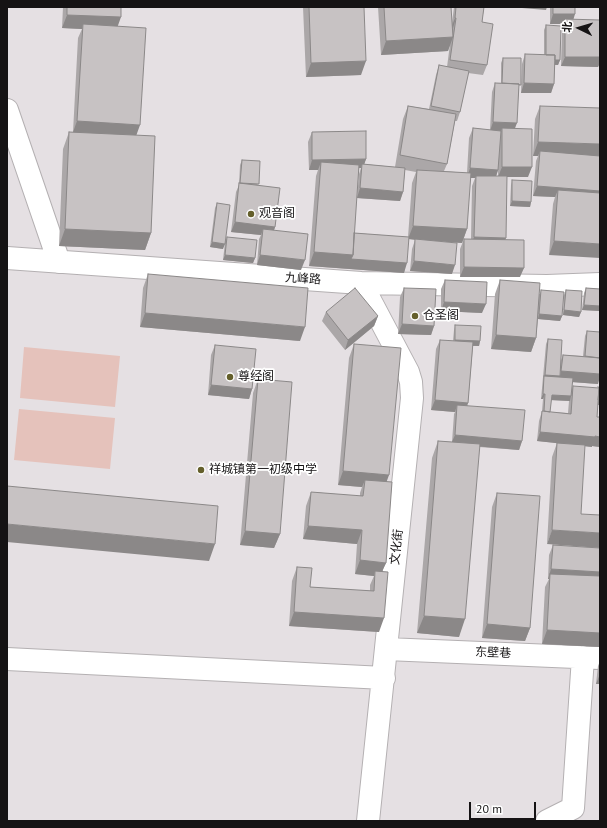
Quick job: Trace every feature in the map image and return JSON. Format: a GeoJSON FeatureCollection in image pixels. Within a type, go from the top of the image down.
{"type":"FeatureCollection","features":[{"type":"Feature","properties":{"kind":"street"},"geometry":{"type":"LineString","coordinates":[[7,110],[59,262]]}},
{"type":"Feature","properties":{"kind":"street","name":"九峰路"},"geometry":{"type":"LineString","coordinates":[[7,258],[361,283],[547,286],[600,284]]}},
{"type":"Feature","properties":{"kind":"street","name":"文化街"},"geometry":{"type":"LineString","coordinates":[[361,283],[408,372],[411,382],[412,398],[368,821]]}},
{"type":"Feature","properties":{"kind":"street","name":"东壁巷"},"geometry":{"type":"LineString","coordinates":[[386,649],[592,657]]}},
{"type":"Feature","properties":{"kind":"street"},"geometry":{"type":"LineString","coordinates":[[547,821],[573,808],[592,657]]}},
{"type":"Feature","properties":{"kind":"street"},"geometry":{"type":"LineString","coordinates":[[7,659],[384,678]]}},
{"type":"Feature","properties":{"kind":"shaded area"},"geometry":{"type":"Polygon","coordinates":[[[24,347],[120,356],[115,407],[20,398],[24,347]]]}},
{"type":"Feature","properties":{"kind":"shaded area"},"geometry":{"type":"Polygon","coordinates":[[[19,409],[115,418],[110,469],[14,460],[19,409]]]}},
{"type":"Feature","properties":{"kind":"building"},"geometry":{"type":"Polygon","coordinates":[[[67,7],[121,7],[121,17],[67,15],[67,7]]]}},
{"type":"Feature","properties":{"kind":"building"},"geometry":{"type":"Polygon","coordinates":[[[309,7],[364,7],[366,61],[311,63],[309,7]]]}},
{"type":"Feature","properties":{"kind":"building"},"geometry":{"type":"Polygon","coordinates":[[[384,7],[451,7],[453,37],[386,41],[384,7]]]}},
{"type":"Feature","properties":{"kind":"building"},"geometry":{"type":"Polygon","coordinates":[[[456,7],[484,7],[482,22],[493,24],[487,65],[450,60],[456,18],[456,7]]]}},
{"type":"Feature","properties":{"kind":"building"},"geometry":{"type":"Polygon","coordinates":[[[553,7],[575,7],[575,14],[553,14],[553,7]]]}},
{"type":"Feature","properties":{"kind":"building"},"geometry":{"type":"Polygon","coordinates":[[[565,19],[600,20],[600,57],[565,57],[565,19]]]}},
{"type":"Feature","properties":{"kind":"building"},"geometry":{"type":"Polygon","coordinates":[[[83,24],[146,28],[140,125],[77,121],[83,24]]]}},
{"type":"Feature","properties":{"kind":"building"},"geometry":{"type":"Polygon","coordinates":[[[546,25],[561,26],[560,60],[555,60],[555,55],[546,55],[546,25]]]}},
{"type":"Feature","properties":{"kind":"building"},"geometry":{"type":"Polygon","coordinates":[[[525,54],[555,55],[554,84],[524,83],[525,54]]]}},
{"type":"Feature","properties":{"kind":"building"},"geometry":{"type":"Polygon","coordinates":[[[503,58],[521,58],[521,85],[502,83],[503,58]]]}},
{"type":"Feature","properties":{"kind":"building"},"geometry":{"type":"Polygon","coordinates":[[[439,65],[469,71],[460,112],[431,106],[439,65]]]}},
{"type":"Feature","properties":{"kind":"building"},"geometry":{"type":"Polygon","coordinates":[[[495,83],[519,84],[517,123],[493,122],[495,83]]]}},
{"type":"Feature","properties":{"kind":"building"},"geometry":{"type":"Polygon","coordinates":[[[408,106],[456,114],[447,164],[400,155],[408,106]]]}},
{"type":"Feature","properties":{"kind":"building"},"geometry":{"type":"Polygon","coordinates":[[[540,106],[600,108],[600,144],[538,142],[540,106]]]}},
{"type":"Feature","properties":{"kind":"building"},"geometry":{"type":"Polygon","coordinates":[[[473,128],[501,131],[498,170],[470,168],[473,128]]]}},
{"type":"Feature","properties":{"kind":"building"},"geometry":{"type":"Polygon","coordinates":[[[502,128],[532,129],[532,167],[502,167],[502,128]]]}},
{"type":"Feature","properties":{"kind":"building"},"geometry":{"type":"Polygon","coordinates":[[[366,131],[366,159],[312,160],[312,132],[366,131]]]}},
{"type":"Feature","properties":{"kind":"building"},"geometry":{"type":"Polygon","coordinates":[[[69,132],[155,136],[151,233],[65,229],[69,132]]]}},
{"type":"Feature","properties":{"kind":"building"},"geometry":{"type":"Polygon","coordinates":[[[540,151],[600,156],[600,191],[537,186],[540,151]]]}},
{"type":"Feature","properties":{"kind":"building"},"geometry":{"type":"Polygon","coordinates":[[[242,160],[260,161],[259,184],[240,183],[242,160]]]}},
{"type":"Feature","properties":{"kind":"building"},"geometry":{"type":"Polygon","coordinates":[[[321,162],[359,165],[353,255],[314,252],[321,162]]]}},
{"type":"Feature","properties":{"kind":"building"},"geometry":{"type":"Polygon","coordinates":[[[362,164],[405,168],[403,192],[360,188],[362,164]]]}},
{"type":"Feature","properties":{"kind":"building"},"geometry":{"type":"Polygon","coordinates":[[[417,170],[471,173],[467,229],[413,226],[417,170]]]}},
{"type":"Feature","properties":{"kind":"building"},"geometry":{"type":"Polygon","coordinates":[[[476,176],[507,176],[506,238],[474,237],[476,176]]]}},
{"type":"Feature","properties":{"kind":"building"},"geometry":{"type":"Polygon","coordinates":[[[512,180],[532,181],[531,202],[512,201],[512,180]]]}},
{"type":"Feature","properties":{"kind":"building"},"geometry":{"type":"Polygon","coordinates":[[[239,183],[280,188],[275,227],[235,222],[239,183]]]}},
{"type":"Feature","properties":{"kind":"building"},"geometry":{"type":"Polygon","coordinates":[[[558,190],[600,193],[600,244],[554,241],[558,190]]]}},
{"type":"Feature","properties":{"kind":"building"},"geometry":{"type":"Polygon","coordinates":[[[217,203],[230,205],[225,244],[212,242],[217,203]]]}},
{"type":"Feature","properties":{"kind":"building"},"geometry":{"type":"Polygon","coordinates":[[[263,229],[308,234],[305,260],[260,255],[263,229]]]}},
{"type":"Feature","properties":{"kind":"building"},"geometry":{"type":"Polygon","coordinates":[[[354,233],[409,237],[407,263],[351,259],[353,255],[354,233]]]}},
{"type":"Feature","properties":{"kind":"building"},"geometry":{"type":"Polygon","coordinates":[[[227,237],[257,240],[255,258],[225,255],[227,237]]]}},
{"type":"Feature","properties":{"kind":"building"},"geometry":{"type":"Polygon","coordinates":[[[415,239],[457,243],[455,265],[414,261],[415,239]]]}},
{"type":"Feature","properties":{"kind":"building"},"geometry":{"type":"Polygon","coordinates":[[[464,239],[524,240],[524,268],[464,267],[464,239]]]}},
{"type":"Feature","properties":{"kind":"building"},"geometry":{"type":"Polygon","coordinates":[[[148,274],[308,288],[305,327],[145,313],[148,274]]]}},
{"type":"Feature","properties":{"kind":"building"},"geometry":{"type":"Polygon","coordinates":[[[445,280],[487,282],[486,304],[444,302],[445,280]]]}},
{"type":"Feature","properties":{"kind":"building"},"geometry":{"type":"Polygon","coordinates":[[[500,280],[540,283],[536,338],[496,335],[500,280]]]}},
{"type":"Feature","properties":{"kind":"building"},"geometry":{"type":"Polygon","coordinates":[[[355,288],[378,316],[348,340],[326,312],[355,288]]]}},
{"type":"Feature","properties":{"kind":"building","name":"仓圣阁"},"geometry":{"type":"Polygon","coordinates":[[[404,288],[436,289],[434,326],[402,324],[404,288]]]}},
{"type":"Feature","properties":{"kind":"building"},"geometry":{"type":"Polygon","coordinates":[[[586,288],[600,289],[600,306],[584,305],[586,288]]]}},
{"type":"Feature","properties":{"kind":"building"},"geometry":{"type":"Polygon","coordinates":[[[541,290],[564,292],[562,316],[539,314],[541,290]]]}},
{"type":"Feature","properties":{"kind":"building"},"geometry":{"type":"Polygon","coordinates":[[[566,290],[582,291],[581,312],[564,310],[566,290]]]}},
{"type":"Feature","properties":{"kind":"building"},"geometry":{"type":"Polygon","coordinates":[[[455,325],[481,326],[480,341],[455,340],[455,325]]]}},
{"type":"Feature","properties":{"kind":"building"},"geometry":{"type":"Polygon","coordinates":[[[587,331],[600,332],[600,358],[585,356],[587,331]]]}},
{"type":"Feature","properties":{"kind":"building"},"geometry":{"type":"Polygon","coordinates":[[[548,339],[562,340],[560,376],[545,375],[548,339]]]}},
{"type":"Feature","properties":{"kind":"building"},"geometry":{"type":"Polygon","coordinates":[[[440,340],[473,342],[468,403],[435,400],[440,340]]]}},
{"type":"Feature","properties":{"kind":"building"},"geometry":{"type":"Polygon","coordinates":[[[354,344],[401,348],[389,475],[343,471],[354,344]]]}},
{"type":"Feature","properties":{"kind":"building","name":"尊经阁"},"geometry":{"type":"Polygon","coordinates":[[[215,345],[256,349],[252,389],[211,385],[215,345]]]}},
{"type":"Feature","properties":{"kind":"building"},"geometry":{"type":"Polygon","coordinates":[[[563,355],[600,358],[600,374],[561,371],[563,355]]]}},
{"type":"Feature","properties":{"kind":"building"},"geometry":{"type":"Polygon","coordinates":[[[544,376],[573,378],[571,396],[552,395],[550,412],[544,411],[544,376]]]}},
{"type":"Feature","properties":{"kind":"building"},"geometry":{"type":"Polygon","coordinates":[[[258,379],[292,382],[280,534],[245,531],[258,379]]]}},
{"type":"Feature","properties":{"kind":"building"},"geometry":{"type":"Polygon","coordinates":[[[573,386],[599,388],[597,417],[600,417],[600,437],[540,432],[542,411],[571,414],[573,386]]]}},
{"type":"Feature","properties":{"kind":"building"},"geometry":{"type":"Polygon","coordinates":[[[598,387],[600,387],[600,400],[598,400],[598,387]]]}},
{"type":"Feature","properties":{"kind":"building"},"geometry":{"type":"Polygon","coordinates":[[[457,405],[525,410],[522,441],[455,435],[457,405]]]}},
{"type":"Feature","properties":{"kind":"building"},"geometry":{"type":"Polygon","coordinates":[[[438,441],[480,444],[465,619],[424,616],[438,441]]]}},
{"type":"Feature","properties":{"kind":"building"},"geometry":{"type":"Polygon","coordinates":[[[557,443],[585,445],[581,514],[600,515],[600,533],[552,530],[557,443]]]}},
{"type":"Feature","properties":{"kind":"building"},"geometry":{"type":"Polygon","coordinates":[[[365,480],[392,482],[386,563],[360,560],[362,530],[308,526],[311,492],[363,496],[365,480]]]}},
{"type":"Feature","properties":{"kind":"building"},"geometry":{"type":"Polygon","coordinates":[[[7,486],[218,506],[215,544],[7,524],[7,486]]]}},
{"type":"Feature","properties":{"kind":"building"},"geometry":{"type":"Polygon","coordinates":[[[497,493],[540,496],[530,628],[487,624],[497,493]]]}},
{"type":"Feature","properties":{"kind":"building"},"geometry":{"type":"Polygon","coordinates":[[[553,545],[600,548],[600,572],[551,569],[553,545]]]}},
{"type":"Feature","properties":{"kind":"building"},"geometry":{"type":"Polygon","coordinates":[[[297,567],[312,568],[310,587],[374,591],[375,571],[388,572],[384,618],[294,612],[297,567]]]}},
{"type":"Feature","properties":{"kind":"building"},"geometry":{"type":"Polygon","coordinates":[[[550,574],[600,576],[600,633],[547,630],[550,574]]]}},
{"type":"Feature","properties":{"kind":"place","name":"观音阁"},"geometry":{"type":"Point","coordinates":[251,214]}},
{"type":"Feature","properties":{"kind":"place","name":"仓圣阁"},"geometry":{"type":"Point","coordinates":[415,316]}},
{"type":"Feature","properties":{"kind":"place","name":"尊经阁"},"geometry":{"type":"Point","coordinates":[230,377]}},
{"type":"Feature","properties":{"kind":"place","name":"祥城镇第一初级中学"},"geometry":{"type":"Point","coordinates":[201,470]}}]}
